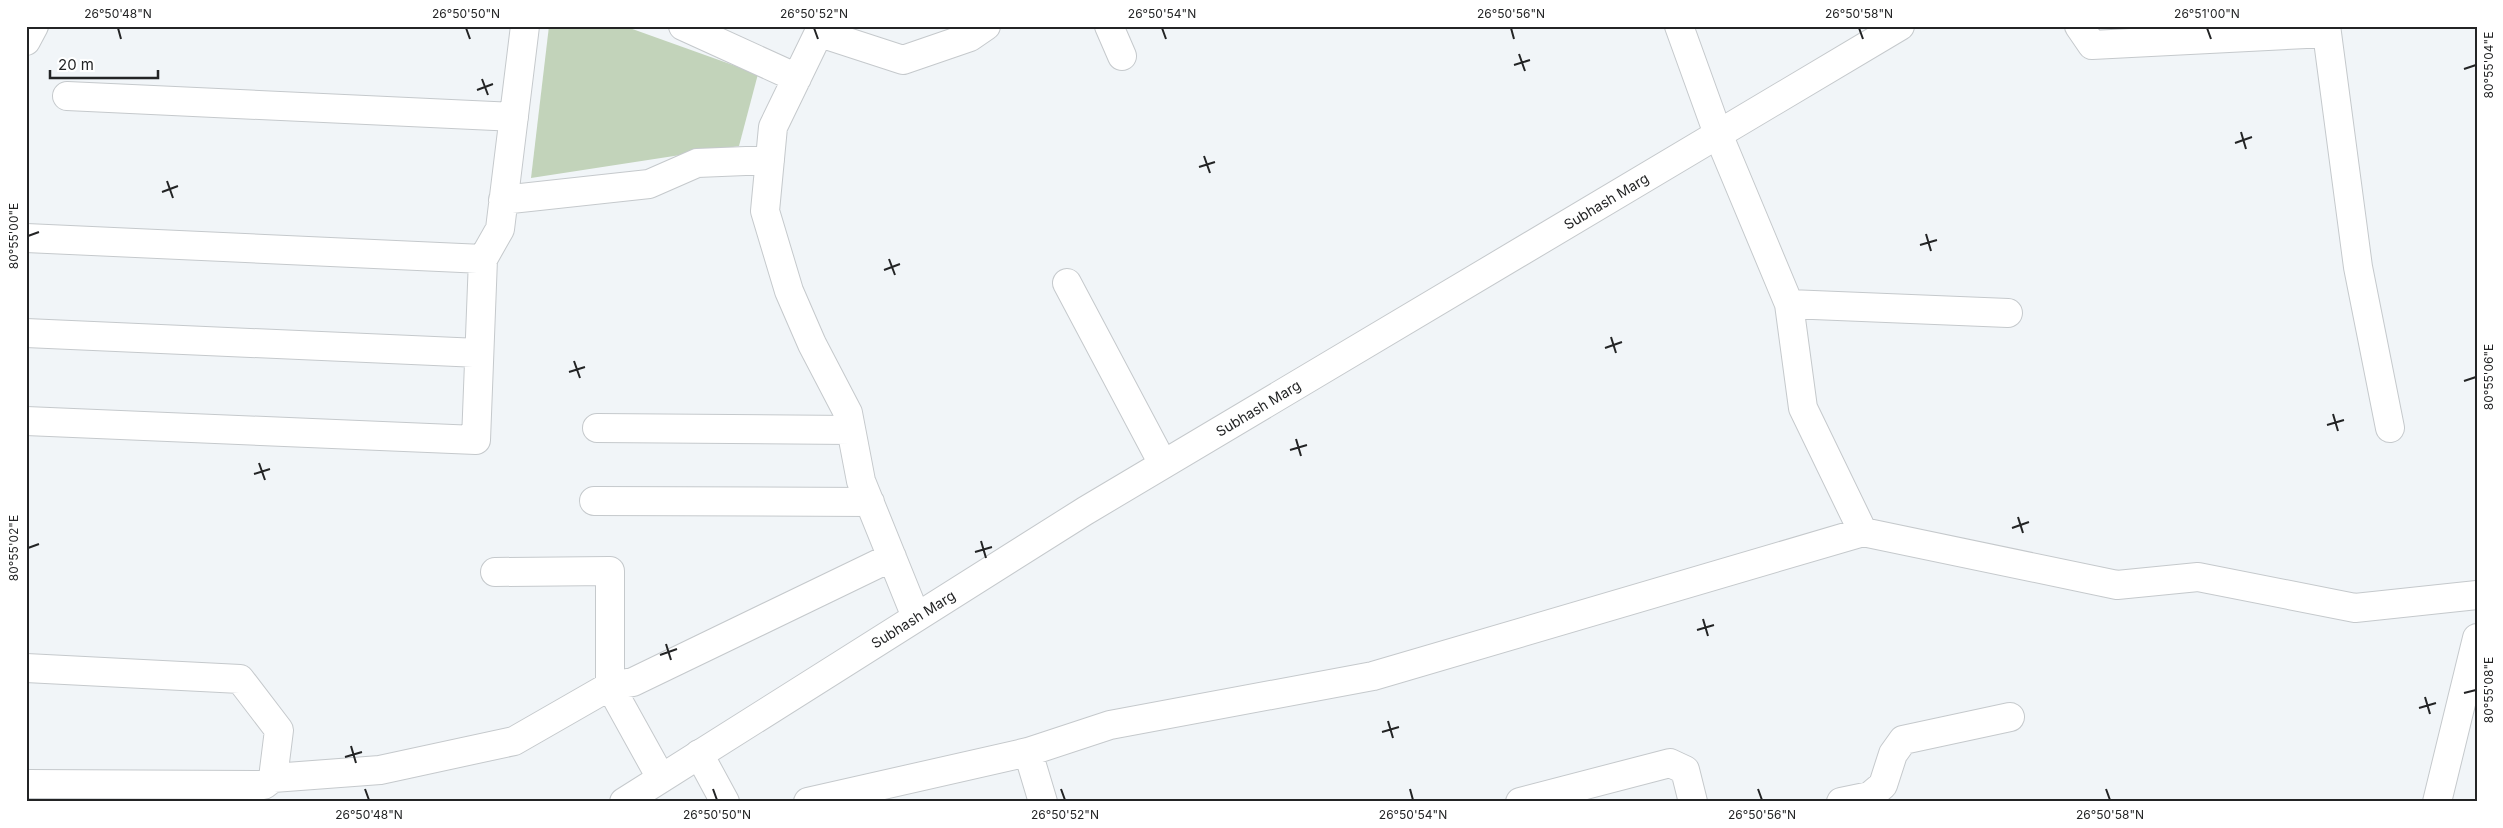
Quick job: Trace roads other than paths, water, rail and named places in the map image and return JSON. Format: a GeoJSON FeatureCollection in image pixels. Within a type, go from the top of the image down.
{"type":"FeatureCollection","features":[{"type":"Feature","properties":{"kind":"main road"},"geometry":{"type":"LineString","coordinates":[[26,41],[34,26]]}},
{"type":"Feature","properties":{"kind":"main road"},"geometry":{"type":"LineString","coordinates":[[26,421],[476,440],[483,259],[500,229],[525,26]]}},
{"type":"Feature","properties":{"kind":"main road"},"geometry":{"type":"LineString","coordinates":[[683,26],[797,78]]}},
{"type":"Feature","properties":{"kind":"main road"},"geometry":{"type":"LineString","coordinates":[[916,617],[860,481],[848,413],[797,309],[765,212],[773,127],[821,30],[903,60],[970,37],[986,26]]}},
{"type":"Feature","properties":{"kind":"main road"},"geometry":{"type":"LineString","coordinates":[[1109,26],[1122,56]]}},
{"type":"Feature","properties":{"kind":"main road"},"geometry":{"type":"LineString","coordinates":[[1678,26],[1718,134],[1788,304],[1803,408],[1863,532]]}},
{"type":"Feature","properties":{"kind":"main road","name":"Subhash Marg"},"geometry":{"type":"LineString","coordinates":[[624,802],[1085,510],[1900,26]]}},
{"type":"Feature","properties":{"kind":"main road"},"geometry":{"type":"LineString","coordinates":[[2079,26],[2092,45],[2326,30],[2358,268],[2390,428]]}},
{"type":"Feature","properties":{"kind":"main road"},"geometry":{"type":"LineString","coordinates":[[67,96],[514,117]]}},
{"type":"Feature","properties":{"kind":"main road"},"geometry":{"type":"LineString","coordinates":[[504,200],[649,184],[697,163],[770,160]]}},
{"type":"Feature","properties":{"kind":"main road"},"geometry":{"type":"LineString","coordinates":[[26,238],[483,259]]}},
{"type":"Feature","properties":{"kind":"main road"},"geometry":{"type":"LineString","coordinates":[[1067,283],[1163,464]]}},
{"type":"Feature","properties":{"kind":"main road"},"geometry":{"type":"LineString","coordinates":[[1788,304],[2008,313]]}},
{"type":"Feature","properties":{"kind":"main road"},"geometry":{"type":"LineString","coordinates":[[26,333],[479,353]]}},
{"type":"Feature","properties":{"kind":"main road"},"geometry":{"type":"LineString","coordinates":[[597,428],[851,430]]}},
{"type":"Feature","properties":{"kind":"main road"},"geometry":{"type":"LineString","coordinates":[[594,501],[870,502]]}},
{"type":"Feature","properties":{"kind":"main road"},"geometry":{"type":"LineString","coordinates":[[808,802],[1028,752],[1110,725],[1373,676],[1863,532],[2117,585],[2198,577],[2355,608],[2477,595]]}},
{"type":"Feature","properties":{"kind":"main road"},"geometry":{"type":"LineString","coordinates":[[26,784],[264,785],[273,778],[380,770],[514,741],[610,686],[633,682],[892,557]]}},
{"type":"Feature","properties":{"kind":"main road"},"geometry":{"type":"LineString","coordinates":[[495,572],[610,572],[610,686],[661,778]]}},
{"type":"Feature","properties":{"kind":"main road"},"geometry":{"type":"LineString","coordinates":[[2437,802],[2477,638]]}},
{"type":"Feature","properties":{"kind":"main road"},"geometry":{"type":"LineString","coordinates":[[26,668],[240,680],[279,730],[273,778]]}},
{"type":"Feature","properties":{"kind":"main road"},"geometry":{"type":"LineString","coordinates":[[1840,802],[1870,796],[1883,785],[1893,754],[1903,740],[2010,717]]}},
{"type":"Feature","properties":{"kind":"main road"},"geometry":{"type":"LineString","coordinates":[[1028,752],[1043,802]]}},
{"type":"Feature","properties":{"kind":"main road"},"geometry":{"type":"LineString","coordinates":[[699,754],[726,802]]}},
{"type":"Feature","properties":{"kind":"main road"},"geometry":{"type":"LineString","coordinates":[[1520,802],[1670,763],[1685,770],[1693,802]]}}]}
